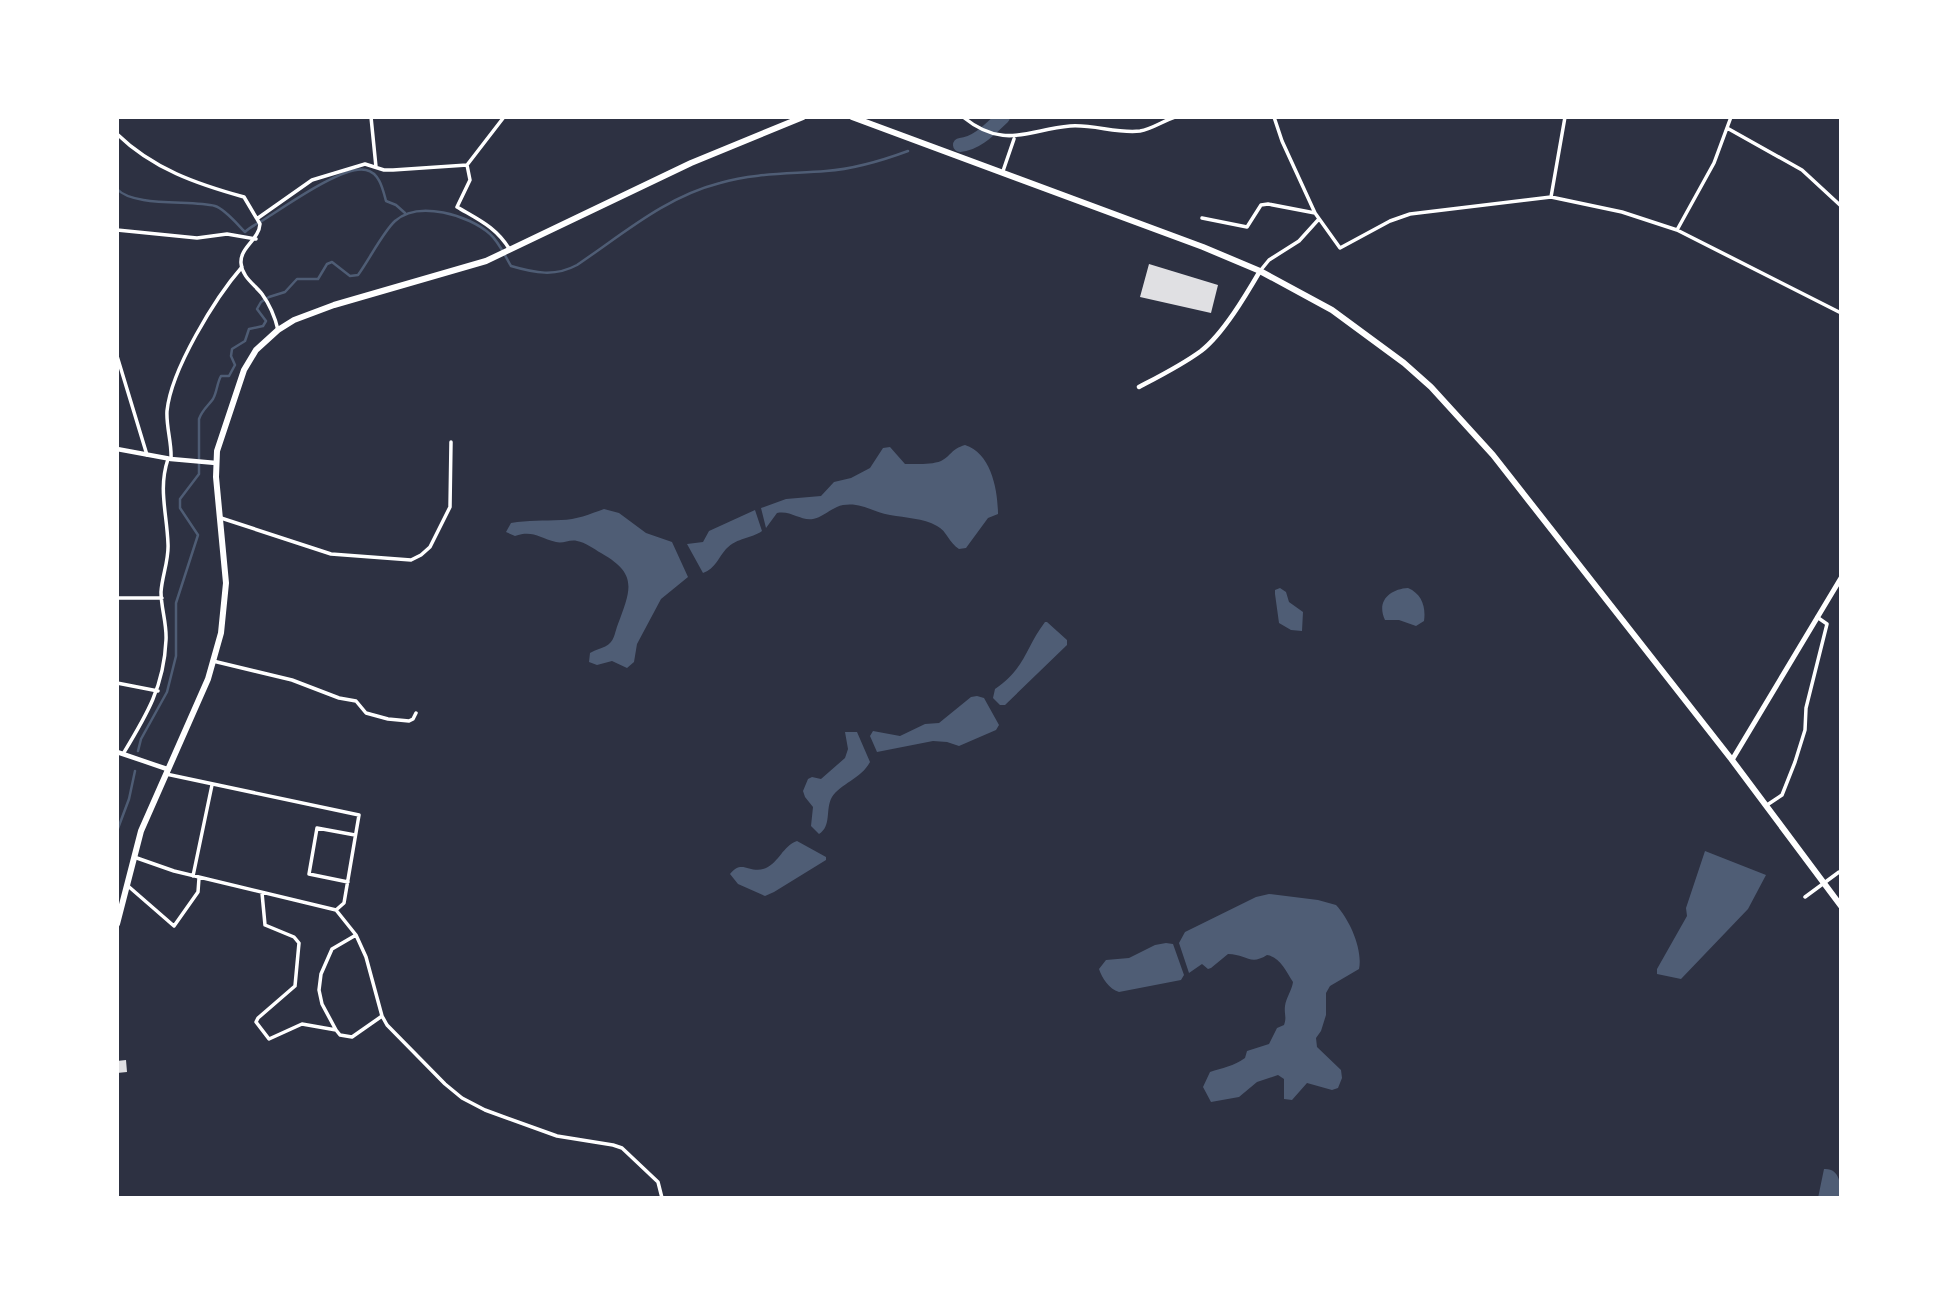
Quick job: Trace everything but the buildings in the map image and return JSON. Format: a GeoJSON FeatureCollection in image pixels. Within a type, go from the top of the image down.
{"type":"FeatureCollection","features":[{"type":"Feature","properties":{"kind":"main road"},"geometry":{"type":"LineString","coordinates":[[780,126],[788,117]]}},
{"type":"Feature","properties":{"kind":"main road"},"geometry":{"type":"LineString","coordinates":[[117,924],[141,831],[214,661],[226,583],[216,463],[223,431],[248,360],[278,330],[313,312],[452,273],[511,251],[691,163],[803,117]]}},
{"type":"Feature","properties":{"kind":"main road"},"geometry":{"type":"LineString","coordinates":[[852,117],[1260,271],[1332,310],[1404,363],[1431,387],[1493,455],[1732,760],[1841,906]]}},
{"type":"Feature","properties":{"kind":"main road"},"geometry":{"type":"LineString","coordinates":[[867,117],[872,125]]}},
{"type":"Feature","properties":{"kind":"main road"},"geometry":{"type":"LineString","coordinates":[[1732,760],[1841,578]]}},
{"type":"Feature","properties":{"kind":"street"},"geometry":{"type":"LineString","coordinates":[[372,117],[376,167]]}},
{"type":"Feature","properties":{"kind":"street"},"geometry":{"type":"LineString","coordinates":[[258,218],[312,180],[355,166],[365,164],[393,170],[467,165],[504,117]]}},
{"type":"Feature","properties":{"kind":"street"},"geometry":{"type":"LineString","coordinates":[[963,117],[977,127],[1014,138],[1070,126],[1145,130],[1175,117]]}},
{"type":"Feature","properties":{"kind":"street"},"geometry":{"type":"LineString","coordinates":[[1274,117],[1318,220],[1340,248],[1390,221],[1410,214],[1551,197],[1622,212],[1677,230],[1841,313]]}},
{"type":"Feature","properties":{"kind":"street"},"geometry":{"type":"LineString","coordinates":[[1551,197],[1565,117]]}},
{"type":"Feature","properties":{"kind":"street"},"geometry":{"type":"LineString","coordinates":[[1677,230],[1714,163],[1731,117]]}},
{"type":"Feature","properties":{"kind":"street"},"geometry":{"type":"LineString","coordinates":[[1727,128],[1802,170],[1841,206]]}},
{"type":"Feature","properties":{"kind":"street"},"geometry":{"type":"LineString","coordinates":[[117,134],[160,167],[178,177],[244,197],[258,218],[260,231],[242,256],[242,267],[274,314],[278,330]]}},
{"type":"Feature","properties":{"kind":"street"},"geometry":{"type":"LineString","coordinates":[[1002,173],[1014,138]]}},
{"type":"Feature","properties":{"kind":"street"},"geometry":{"type":"LineString","coordinates":[[467,165],[470,180],[457,207],[492,228],[511,251]]}},
{"type":"Feature","properties":{"kind":"street"},"geometry":{"type":"LineString","coordinates":[[1202,218],[1247,227],[1261,205],[1268,204],[1315,213]]}},
{"type":"Feature","properties":{"kind":"street"},"geometry":{"type":"LineString","coordinates":[[1139,387],[1191,358],[1210,343],[1242,302],[1269,260],[1299,241],[1318,220]]}},
{"type":"Feature","properties":{"kind":"street"},"geometry":{"type":"LineString","coordinates":[[117,230],[197,238],[228,234],[256,239]]}},
{"type":"Feature","properties":{"kind":"street"},"geometry":{"type":"LineString","coordinates":[[242,267],[193,341],[180,368],[167,408],[169,459],[162,479],[168,547],[162,598],[166,639],[158,691],[120,753],[212,785],[359,815],[344,903],[336,910]]}},
{"type":"Feature","properties":{"kind":"street"},"geometry":{"type":"LineString","coordinates":[[117,356],[147,455]]}},
{"type":"Feature","properties":{"kind":"street"},"geometry":{"type":"LineString","coordinates":[[222,518],[331,554],[411,560],[430,547],[450,507],[451,442]]}},
{"type":"Feature","properties":{"kind":"street"},"geometry":{"type":"LineString","coordinates":[[117,449],[169,459],[216,463]]}},
{"type":"Feature","properties":{"kind":"street"},"geometry":{"type":"LineString","coordinates":[[117,598],[162,598]]}},
{"type":"Feature","properties":{"kind":"street"},"geometry":{"type":"LineString","coordinates":[[1765,806],[1782,795],[1805,730],[1806,708],[1827,624],[1817,617]]}},
{"type":"Feature","properties":{"kind":"street"},"geometry":{"type":"LineString","coordinates":[[214,661],[277,675],[339,698],[356,701],[366,713],[377,716],[409,721],[414,719],[416,713]]}},
{"type":"Feature","properties":{"kind":"street"},"geometry":{"type":"LineString","coordinates":[[117,683],[158,691]]}},
{"type":"Feature","properties":{"kind":"street"},"geometry":{"type":"LineString","coordinates":[[193,876],[212,785]]}},
{"type":"Feature","properties":{"kind":"street"},"geometry":{"type":"LineString","coordinates":[[348,882],[309,874],[317,828],[355,835]]}},
{"type":"Feature","properties":{"kind":"street"},"geometry":{"type":"LineString","coordinates":[[133,856],[199,878],[336,910],[356,935],[366,957],[382,1016],[399,1039],[462,1098],[485,1110],[557,1136],[613,1144],[622,1148],[658,1182],[662,1198]]}},
{"type":"Feature","properties":{"kind":"street"},"geometry":{"type":"LineString","coordinates":[[1805,897],[1839,872]]}},
{"type":"Feature","properties":{"kind":"street"},"geometry":{"type":"LineString","coordinates":[[126,884],[174,926],[198,892],[199,878]]}},
{"type":"Feature","properties":{"kind":"street"},"geometry":{"type":"LineString","coordinates":[[262,893],[265,925],[294,937],[299,943],[295,986],[265,1010],[256,1022],[269,1039],[302,1024],[336,1030]]}},
{"type":"Feature","properties":{"kind":"street"},"geometry":{"type":"LineString","coordinates":[[356,935],[332,948],[321,974],[319,990],[322,1004],[340,1035],[352,1037],[382,1016]]}},
{"type":"Feature","properties":{"kind":"water"},"geometry":{"type":"Polygon","coordinates":[[[965,445],[974,449],[987,464],[994,484],[998,514],[988,518],[966,548],[959,549],[932,523],[849,504],[813,519],[777,513],[766,528],[761,508],[786,499],[821,496],[834,482],[851,478],[870,468],[883,448],[890,447],[905,464],[923,464],[941,461],[965,445]]]}},
{"type":"Feature","properties":{"kind":"water"},"geometry":{"type":"Polygon","coordinates":[[[604,509],[619,513],[646,533],[672,542],[688,577],[661,599],[637,644],[634,662],[627,668],[612,661],[597,665],[589,662],[590,653],[613,640],[623,612],[628,583],[621,568],[580,542],[559,542],[531,534],[515,536],[506,532],[511,523],[572,519],[604,509]]]}},
{"type":"Feature","properties":{"kind":"water"},"geometry":{"type":"Polygon","coordinates":[[[755,510],[762,531],[731,545],[714,566],[703,573],[687,544],[703,542],[709,531],[755,510]]]}},
{"type":"Feature","properties":{"kind":"water"},"geometry":{"type":"Polygon","coordinates":[[[1280,588],[1286,592],[1289,602],[1303,612],[1302,631],[1291,630],[1279,623],[1275,590],[1280,588]]]}},
{"type":"Feature","properties":{"kind":"water"},"geometry":{"type":"Polygon","coordinates":[[[1408,588],[1422,601],[1424,621],[1416,626],[1399,620],[1385,620],[1382,607],[1386,597],[1408,588]]]}},
{"type":"Feature","properties":{"kind":"water"},"geometry":{"type":"Polygon","coordinates":[[[1045,622],[1067,640],[1067,645],[1005,705],[1000,705],[993,698],[995,689],[1019,665],[1045,622]]]}},
{"type":"Feature","properties":{"kind":"water"},"geometry":{"type":"Polygon","coordinates":[[[971,697],[984,698],[999,725],[996,730],[959,746],[933,741],[877,752],[870,736],[873,731],[900,736],[925,724],[939,723],[971,697]]]}},
{"type":"Feature","properties":{"kind":"water"},"geometry":{"type":"Polygon","coordinates":[[[845,732],[857,732],[870,762],[832,797],[826,827],[819,834],[811,826],[813,807],[803,791],[808,779],[821,779],[845,758],[848,749],[845,732]]]}},
{"type":"Feature","properties":{"kind":"water"},"geometry":{"type":"Polygon","coordinates":[[[797,841],[826,857],[826,860],[774,892],[765,896],[738,884],[730,874],[738,867],[755,870],[766,868],[788,846],[797,841]]]}},
{"type":"Feature","properties":{"kind":"water"},"geometry":{"type":"Polygon","coordinates":[[[1705,851],[1766,875],[1748,909],[1681,979],[1657,974],[1657,969],[1687,916],[1686,908],[1705,851]]]}},
{"type":"Feature","properties":{"kind":"water"},"geometry":{"type":"Polygon","coordinates":[[[1269,894],[1336,905],[1354,935],[1359,953],[1359,969],[1330,986],[1326,993],[1326,1015],[1316,1038],[1317,1047],[1341,1070],[1342,1078],[1338,1088],[1332,1090],[1307,1083],[1292,1100],[1284,1099],[1284,1079],[1278,1075],[1257,1082],[1239,1097],[1211,1102],[1203,1087],[1210,1072],[1237,1063],[1245,1058],[1247,1051],[1269,1044],[1277,1028],[1284,1025],[1286,1003],[1293,982],[1279,962],[1267,955],[1252,960],[1228,954],[1211,968],[1208,969],[1202,964],[1189,973],[1179,943],[1185,932],[1256,897],[1269,894]]]}},
{"type":"Feature","properties":{"kind":"water"},"geometry":{"type":"Polygon","coordinates":[[[1173,944],[1184,975],[1181,980],[1119,992],[1109,986],[1102,976],[1099,969],[1106,960],[1129,958],[1155,945],[1173,944]]]}},
{"type":"Feature","properties":{"kind":"water"},"geometry":{"type":"Polygon","coordinates":[[[1824,1169],[1836,1174],[1841,1198],[1818,1198],[1824,1169]]]}},
{"type":"Feature","properties":{"kind":"waterway"},"geometry":{"type":"LineString","coordinates":[[960,145],[978,139],[1003,117]]}},
{"type":"Feature","properties":{"kind":"waterway"},"geometry":{"type":"LineString","coordinates":[[138,751],[141,739],[167,692],[176,656],[176,603],[198,535],[180,508],[180,499],[199,474],[199,419],[213,399],[221,376],[229,376],[235,365],[231,356],[232,349],[245,341],[249,329],[263,326],[266,321],[257,309],[261,302],[285,292],[297,279],[318,279],[327,264],[332,262],[350,276],[358,275],[390,226],[405,215],[417,211],[443,213],[470,221],[493,237],[511,266],[537,272],[553,272],[577,265],[645,218],[700,189],[746,177],[847,168],[908,151]]}},
{"type":"Feature","properties":{"kind":"waterway"},"geometry":{"type":"LineString","coordinates":[[117,189],[125,195],[149,201],[215,206],[227,213],[245,232],[331,179],[344,173],[366,170],[378,178],[386,201],[405,213]]}},
{"type":"Feature","properties":{"kind":"waterway"},"geometry":{"type":"LineString","coordinates":[[117,831],[129,799],[135,771]]}}]}
